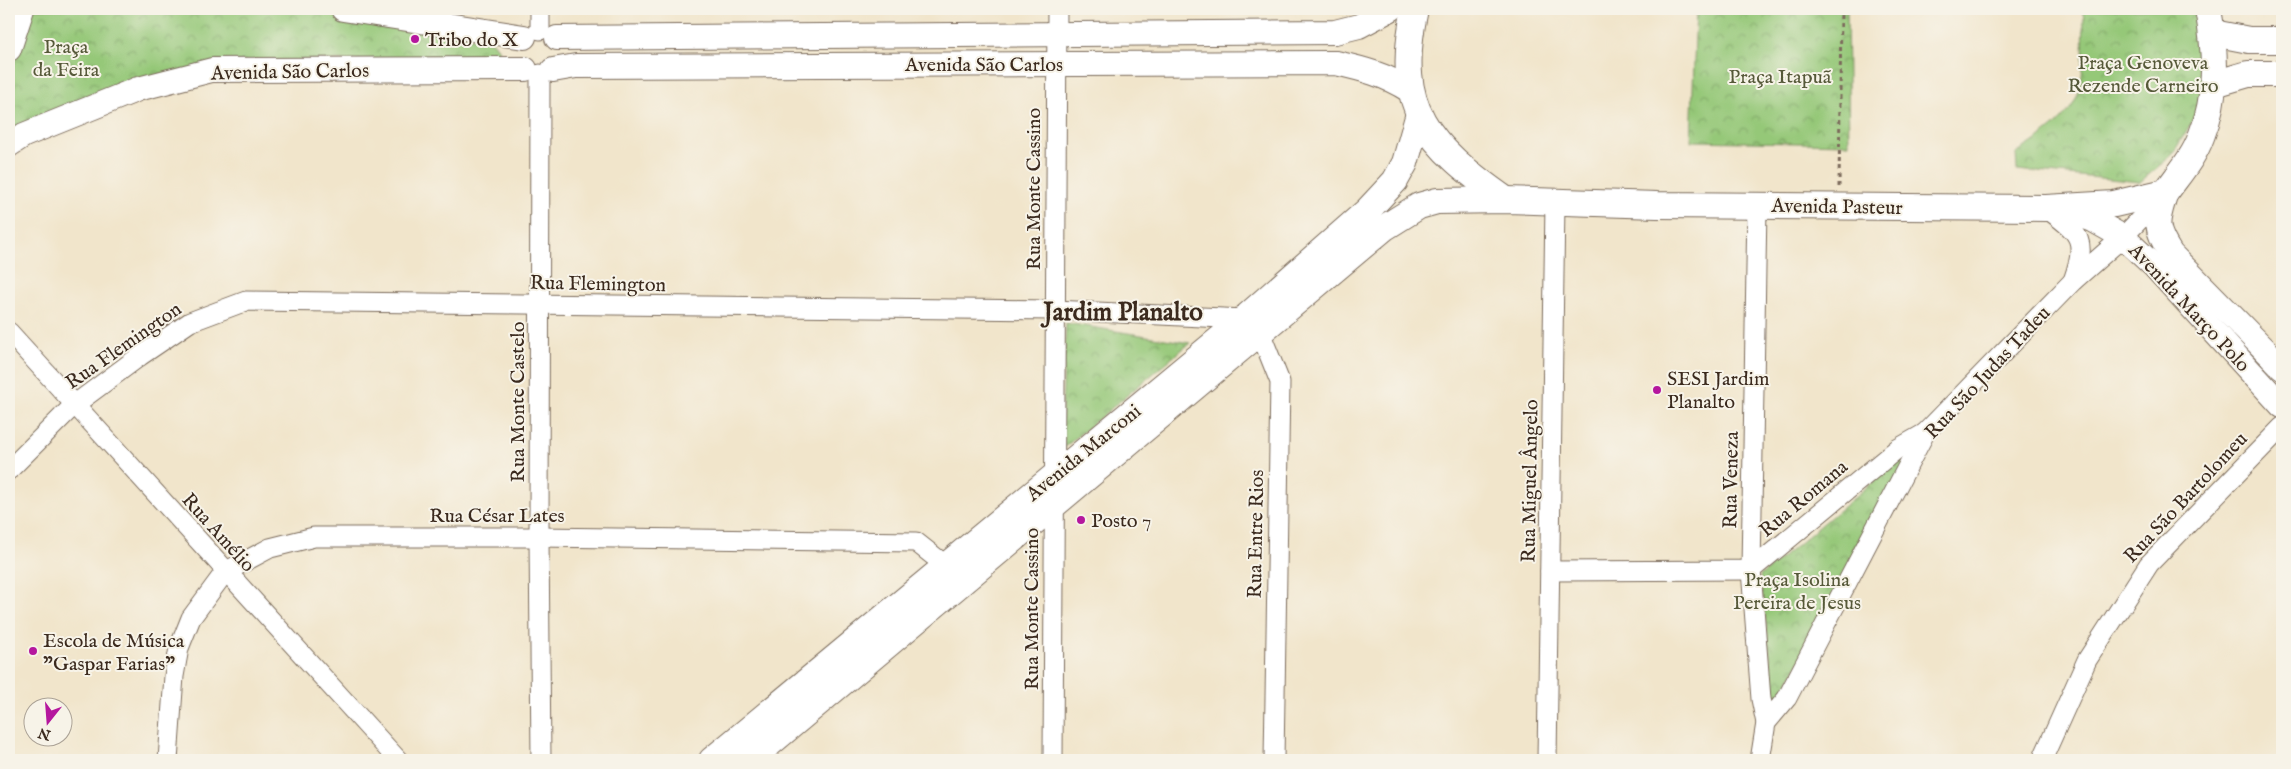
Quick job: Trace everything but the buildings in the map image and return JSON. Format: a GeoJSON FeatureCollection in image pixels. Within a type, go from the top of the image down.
{"type":"FeatureCollection","features":[{"type":"Feature","properties":{"kind":"main road"},"geometry":{"type":"LineString","coordinates":[[1415,9],[1408,55],[1409,90],[1418,117],[1446,152],[1506,200]]}},
{"type":"Feature","properties":{"kind":"main road"},"geometry":{"type":"LineString","coordinates":[[2210,21],[2249,40],[2282,40]]}},
{"type":"Feature","properties":{"kind":"main road","name":"Rua São Judas Tadeu"},"geometry":{"type":"LineString","coordinates":[[2166,192],[2201,139],[2214,84],[2210,21]]}},
{"type":"Feature","properties":{"kind":"main road"},"geometry":{"type":"LineString","coordinates":[[2214,84],[2248,74],[2282,74]]}},
{"type":"Feature","properties":{"kind":"main road","name":"Avenida Marconi"},"geometry":{"type":"LineString","coordinates":[[712,760],[955,573],[1054,506],[1252,326],[1376,219],[1406,163],[1418,117]]}},
{"type":"Feature","properties":{"kind":"main road","name":"Avenida Pasteur"},"geometry":{"type":"LineString","coordinates":[[1506,200],[1555,203],[1757,206],[2054,208],[2114,204],[2166,192]]}},
{"type":"Feature","properties":{"kind":"main road","name":"Avenida Marconi"},"geometry":{"type":"LineString","coordinates":[[1376,219],[1437,201],[1506,200]]}},
{"type":"Feature","properties":{"kind":"main road","name":"Avenida Marconi"},"geometry":{"type":"LineString","coordinates":[[750,760],[955,573],[1054,476],[1252,326]]}},
{"type":"Feature","properties":{"kind":"street"},"geometry":{"type":"LineString","coordinates":[[9,49],[22,9]]}},
{"type":"Feature","properties":{"kind":"street","name":"Avenida São Carlos"},"geometry":{"type":"LineString","coordinates":[[343,9],[540,29],[1056,33],[1335,32],[1359,26],[1391,9]]}},
{"type":"Feature","properties":{"kind":"street","name":"Rua Monte Cassino"},"geometry":{"type":"LineString","coordinates":[[1052,760],[1057,9]]}},
{"type":"Feature","properties":{"kind":"street"},"geometry":{"type":"LineString","coordinates":[[540,29],[562,49],[560,61],[539,71],[518,53],[540,29]]}},
{"type":"Feature","properties":{"kind":"street"},"geometry":{"type":"LineString","coordinates":[[1335,32],[1336,63]]}},
{"type":"Feature","properties":{"kind":"street","name":"Avenida São Carlos"},"geometry":{"type":"LineString","coordinates":[[9,145],[24,135],[138,89],[212,70],[539,71],[576,66],[1336,63],[1368,70],[1390,78],[1409,90]]}},
{"type":"Feature","properties":{"kind":"street","name":"Rua Monte Castelo"},"geometry":{"type":"LineString","coordinates":[[539,71],[541,760]]}},
{"type":"Feature","properties":{"kind":"street","name":"Rua São Judas Tadeu"},"geometry":{"type":"LineString","coordinates":[[1760,760],[1766,723],[1786,698],[1925,433],[2073,281],[2123,238],[2166,192]]}},
{"type":"Feature","properties":{"kind":"street","name":"Avenida Março Polo"},"geometry":{"type":"LineString","coordinates":[[2166,192],[2158,220],[2159,235],[2171,254],[2282,367]]}},
{"type":"Feature","properties":{"kind":"street","name":"Rua Miguel Ângelo"},"geometry":{"type":"LineString","coordinates":[[1547,760],[1555,203]]}},
{"type":"Feature","properties":{"kind":"street","name":"Rua Veneza"},"geometry":{"type":"LineString","coordinates":[[1757,206],[1751,570],[1761,699],[1766,723]]}},
{"type":"Feature","properties":{"kind":"street","name":"Rua São Judas Tadeu"},"geometry":{"type":"LineString","coordinates":[[2054,208],[2080,239],[2079,265],[2073,281]]}},
{"type":"Feature","properties":{"kind":"street","name":"Avenida Março Polo"},"geometry":{"type":"LineString","coordinates":[[2054,208],[2093,220],[2123,238],[2154,266],[2282,406]]}},
{"type":"Feature","properties":{"kind":"street","name":"Rua Flemington"},"geometry":{"type":"LineString","coordinates":[[9,470],[74,405],[140,356],[190,322],[246,301],[1055,310],[1252,326]]}},
{"type":"Feature","properties":{"kind":"street","name":"Rua Entre Rios"},"geometry":{"type":"LineString","coordinates":[[1252,326],[1280,382],[1274,760]]}},
{"type":"Feature","properties":{"kind":"street","name":"Rua Amélio"},"geometry":{"type":"LineString","coordinates":[[9,332],[225,572],[398,760]]}},
{"type":"Feature","properties":{"kind":"street","name":"Rua São Bartolomeu"},"geometry":{"type":"LineString","coordinates":[[2042,760],[2087,660],[2149,564],[2282,427]]}},
{"type":"Feature","properties":{"kind":"street","name":"Rua Romana"},"geometry":{"type":"LineString","coordinates":[[1751,570],[1897,449],[1925,433]]}},
{"type":"Feature","properties":{"kind":"street","name":"Rua César Lates"},"geometry":{"type":"LineString","coordinates":[[168,760],[174,676],[179,648],[191,618],[225,572],[270,548],[314,537],[539,537],[916,542],[955,573]]}},
{"type":"Feature","properties":{"kind":"street"},"geometry":{"type":"LineString","coordinates":[[1550,571],[1751,570]]}},
{"type":"Feature","properties":{"kind":"path"},"geometry":{"type":"LineString","coordinates":[[1841,9],[1839,202],[1841,207]]}},
{"type":"Feature","properties":{"kind":"green space","name":"Praça da Feira"},"geometry":{"type":"Polygon","coordinates":[[[31,9],[332,9],[493,42],[499,50],[495,59],[215,62],[9,135],[9,67],[13,62],[31,9]]]}},
{"type":"Feature","properties":{"kind":"green space","name":"Praça Itapuã"},"geometry":{"type":"Polygon","coordinates":[[[1696,9],[1847,9],[1849,144],[1691,141],[1696,9]]]}},
{"type":"Feature","properties":{"kind":"green space","name":"Praça Genoveva Rezende Carneiro"},"geometry":{"type":"Polygon","coordinates":[[[2081,9],[2201,9],[2207,71],[2196,115],[2172,155],[2140,182],[2017,170],[2016,153],[2054,127],[2070,110],[2076,100],[2080,89],[2083,64],[2084,17],[2081,9]]]}},
{"type":"Feature","properties":{"kind":"green space"},"geometry":{"type":"Polygon","coordinates":[[[1066,323],[1190,343],[1060,451],[1066,323]]]}},
{"type":"Feature","properties":{"kind":"green space","name":"Praça Isolina Pereira de Jesus"},"geometry":{"type":"Polygon","coordinates":[[[1914,448],[1776,705],[1760,576],[1914,448]]]}},
{"type":"Feature","properties":{"kind":"place","name":"Tribo do X"},"geometry":{"type":"Point","coordinates":[415,39]}},
{"type":"Feature","properties":{"kind":"place","name":"SESI Jardim Planalto"},"geometry":{"type":"Point","coordinates":[1657,390]}},
{"type":"Feature","properties":{"kind":"place","name":"Posto 7"},"geometry":{"type":"Point","coordinates":[1081,520]}},
{"type":"Feature","properties":{"kind":"place","name":"Escola de Música \"Gaspar Farias\""},"geometry":{"type":"Point","coordinates":[33,651]}},
{"type":"Feature","properties":{"kind":"district","name":"Jardim Planalto"},"geometry":{"type":"Point","coordinates":[1123,311]}}]}
